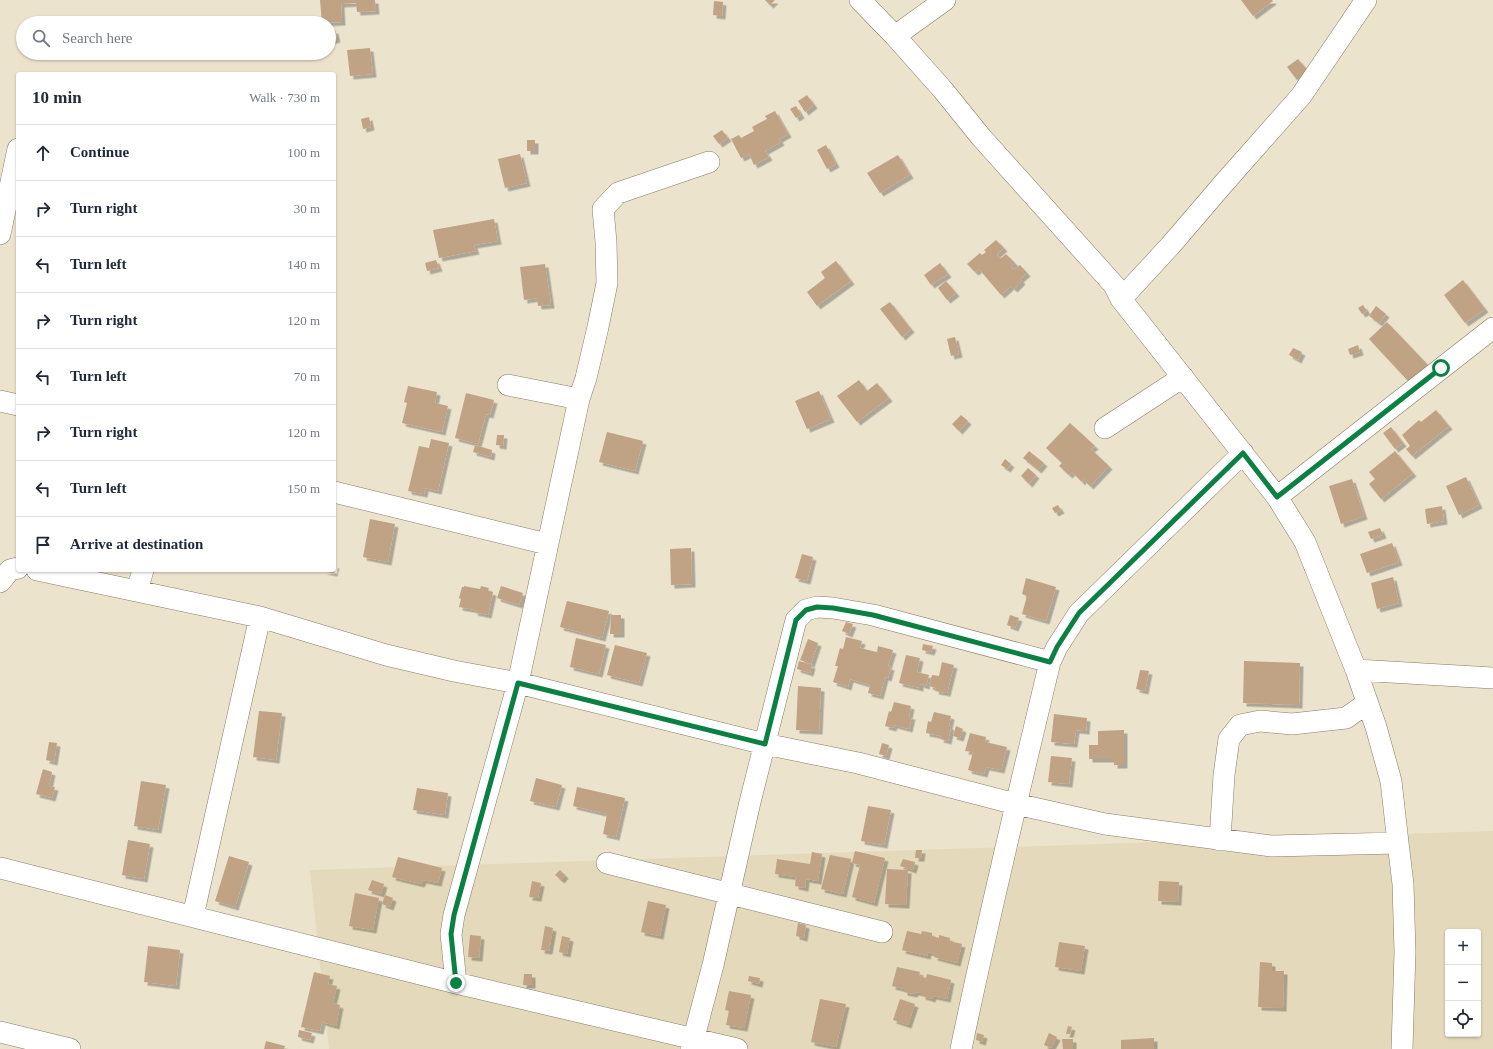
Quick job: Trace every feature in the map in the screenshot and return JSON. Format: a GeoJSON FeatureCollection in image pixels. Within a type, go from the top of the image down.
{"type":"FeatureCollection","features":[{"type":"Feature","properties":{"kind":"street"},"geometry":{"type":"LineString","coordinates":[[860,0],[895,36],[943,90],[981,137],[1114,285],[1121,299],[1277,497],[1305,542],[1356,670],[1391,781],[1403,884],[1404,945],[1402,1049]]}},
{"type":"Feature","properties":{"kind":"street"},"geometry":{"type":"LineString","coordinates":[[895,36],[945,0]]}},
{"type":"Feature","properties":{"kind":"street"},"geometry":{"type":"LineString","coordinates":[[1121,299],[1170,246],[1301,96],[1366,0]]}},
{"type":"Feature","properties":{"kind":"street"},"geometry":{"type":"LineString","coordinates":[[0,234],[16,158]]}},
{"type":"Feature","properties":{"kind":"street"},"geometry":{"type":"LineString","coordinates":[[456,983],[451,934],[454,915],[518,683],[578,399],[586,378],[607,283],[606,242],[603,209],[618,193],[709,162]]}},
{"type":"Feature","properties":{"kind":"street"},"geometry":{"type":"LineString","coordinates":[[1277,497],[1493,328]]}},
{"type":"Feature","properties":{"kind":"street"},"geometry":{"type":"LineString","coordinates":[[1105,428],[1183,376]]}},
{"type":"Feature","properties":{"kind":"street"},"geometry":{"type":"LineString","coordinates":[[508,385],[578,399]]}},
{"type":"Feature","properties":{"kind":"street"},"geometry":{"type":"LineString","coordinates":[[0,401],[16,405]]}},
{"type":"Feature","properties":{"kind":"street"},"geometry":{"type":"LineString","coordinates":[[961,1049],[977,972],[1016,804],[1050,662],[1057,647],[1079,613],[1243,453]]}},
{"type":"Feature","properties":{"kind":"street"},"geometry":{"type":"LineString","coordinates":[[336,492],[547,544]]}},
{"type":"Feature","properties":{"kind":"street"},"geometry":{"type":"LineString","coordinates":[[0,582],[10,570],[16,568]]}},
{"type":"Feature","properties":{"kind":"street"},"geometry":{"type":"LineString","coordinates":[[47,572],[260,617],[386,655],[454,671],[518,683],[765,744],[858,762],[1016,804],[1105,824],[1272,846],[1398,843]]}},
{"type":"Feature","properties":{"kind":"street"},"geometry":{"type":"LineString","coordinates":[[137,591],[142,572]]}},
{"type":"Feature","properties":{"kind":"street"},"geometry":{"type":"LineString","coordinates":[[693,1044],[713,965],[750,802],[796,620],[806,610],[817,607],[833,608],[873,615],[1050,662]]}},
{"type":"Feature","properties":{"kind":"street"},"geometry":{"type":"LineString","coordinates":[[193,916],[260,617]]}},
{"type":"Feature","properties":{"kind":"street"},"geometry":{"type":"LineString","coordinates":[[1356,670],[1493,678]]}},
{"type":"Feature","properties":{"kind":"street"},"geometry":{"type":"LineString","coordinates":[[1220,840],[1224,776],[1229,739],[1240,725],[1260,721],[1292,724],[1346,718],[1367,703]]}},
{"type":"Feature","properties":{"kind":"street"},"geometry":{"type":"LineString","coordinates":[[606,863],[882,932]]}},
{"type":"Feature","properties":{"kind":"street"},"geometry":{"type":"LineString","coordinates":[[0,868],[693,1044],[738,1049]]}},
{"type":"Feature","properties":{"kind":"street"},"geometry":{"type":"LineString","coordinates":[[0,1032],[70,1049]]}},
{"type":"Feature","properties":{"kind":"shaded area"},"geometry":{"type":"Polygon","coordinates":[[[1493,831],[1493,1049],[329,1049],[310,870],[1493,831]]]}},
{"type":"Feature","properties":{"kind":"building"},"geometry":{"type":"Polygon","coordinates":[[[320,0],[375,0],[376,11],[357,12],[356,3],[341,4],[342,22],[336,22],[336,16],[321,16],[320,0]]]}},
{"type":"Feature","properties":{"kind":"building"},"geometry":{"type":"Polygon","coordinates":[[[765,0],[775,0],[770,5],[765,0]]]}},
{"type":"Feature","properties":{"kind":"building"},"geometry":{"type":"Polygon","coordinates":[[[1241,0],[1272,0],[1273,1],[1253,16],[1241,0]]]}},
{"type":"Feature","properties":{"kind":"building"},"geometry":{"type":"Polygon","coordinates":[[[714,1],[723,2],[722,16],[713,15],[714,1]]]}},
{"type":"Feature","properties":{"kind":"building"},"geometry":{"type":"Polygon","coordinates":[[[370,48],[373,74],[350,76],[347,50],[370,48]]]}},
{"type":"Feature","properties":{"kind":"building"},"geometry":{"type":"Polygon","coordinates":[[[1298,59],[1308,71],[1297,80],[1287,67],[1298,59]]]}},
{"type":"Feature","properties":{"kind":"building"},"geometry":{"type":"Polygon","coordinates":[[[807,95],[814,105],[805,112],[798,101],[807,95]]]}},
{"type":"Feature","properties":{"kind":"building"},"geometry":{"type":"Polygon","coordinates":[[[796,106],[801,115],[796,118],[790,109],[796,106]]]}},
{"type":"Feature","properties":{"kind":"building"},"geometry":{"type":"Polygon","coordinates":[[[775,111],[788,134],[779,139],[781,142],[765,151],[769,157],[754,165],[749,154],[741,158],[731,139],[739,135],[741,138],[754,131],[752,127],[767,119],[765,116],[775,111]]]}},
{"type":"Feature","properties":{"kind":"building"},"geometry":{"type":"Polygon","coordinates":[[[369,117],[371,127],[363,129],[361,119],[369,117]]]}},
{"type":"Feature","properties":{"kind":"building"},"geometry":{"type":"Polygon","coordinates":[[[722,130],[728,138],[719,144],[713,136],[722,130]]]}},
{"type":"Feature","properties":{"kind":"building"},"geometry":{"type":"Polygon","coordinates":[[[527,140],[535,140],[535,151],[527,151],[527,140]]]}},
{"type":"Feature","properties":{"kind":"building"},"geometry":{"type":"Polygon","coordinates":[[[826,145],[836,164],[827,169],[817,150],[826,145]]]}},
{"type":"Feature","properties":{"kind":"building"},"geometry":{"type":"Polygon","coordinates":[[[520,154],[527,183],[505,188],[498,159],[520,154]]]}},
{"type":"Feature","properties":{"kind":"building"},"geometry":{"type":"Polygon","coordinates":[[[898,155],[910,175],[880,193],[867,173],[898,155]]]}},
{"type":"Feature","properties":{"kind":"building"},"geometry":{"type":"Polygon","coordinates":[[[494,219],[498,241],[474,245],[476,251],[439,258],[433,230],[494,219]]]}},
{"type":"Feature","properties":{"kind":"building"},"geometry":{"type":"Polygon","coordinates":[[[996,240],[1004,248],[997,254],[1000,259],[1006,254],[1015,263],[1011,267],[1013,270],[1020,265],[1027,273],[1020,279],[1022,281],[1014,289],[1011,286],[1001,295],[979,269],[975,272],[967,264],[980,253],[982,255],[986,252],[984,250],[996,240]]]}},
{"type":"Feature","properties":{"kind":"building"},"geometry":{"type":"Polygon","coordinates":[[[436,260],[439,268],[427,271],[425,263],[436,260]]]}},
{"type":"Feature","properties":{"kind":"building"},"geometry":{"type":"Polygon","coordinates":[[[836,261],[851,281],[817,306],[807,292],[825,278],[821,272],[836,261]]]}},
{"type":"Feature","properties":{"kind":"building"},"geometry":{"type":"Polygon","coordinates":[[[940,263],[948,274],[931,285],[924,275],[940,263]]]}},
{"type":"Feature","properties":{"kind":"building"},"geometry":{"type":"Polygon","coordinates":[[[545,264],[551,305],[538,306],[537,298],[524,300],[520,267],[545,264]]]}},
{"type":"Feature","properties":{"kind":"building"},"geometry":{"type":"Polygon","coordinates":[[[1463,280],[1485,309],[1465,323],[1444,295],[1463,280]]]}},
{"type":"Feature","properties":{"kind":"building"},"geometry":{"type":"Polygon","coordinates":[[[946,281],[956,293],[947,300],[938,288],[946,281]]]}},
{"type":"Feature","properties":{"kind":"building"},"geometry":{"type":"Polygon","coordinates":[[[890,302],[911,329],[902,337],[880,309],[890,302]]]}},
{"type":"Feature","properties":{"kind":"building"},"geometry":{"type":"Polygon","coordinates":[[[1363,305],[1367,311],[1362,314],[1358,308],[1363,305]]]}},
{"type":"Feature","properties":{"kind":"building"},"geometry":{"type":"Polygon","coordinates":[[[1376,306],[1386,314],[1379,323],[1369,316],[1376,306]]]}},
{"type":"Feature","properties":{"kind":"building"},"geometry":{"type":"Polygon","coordinates":[[[1387,322],[1428,365],[1409,382],[1369,339],[1387,322]]]}},
{"type":"Feature","properties":{"kind":"building"},"geometry":{"type":"Polygon","coordinates":[[[955,337],[959,354],[951,356],[947,339],[955,337]]]}},
{"type":"Feature","properties":{"kind":"building"},"geometry":{"type":"Polygon","coordinates":[[[1358,345],[1360,352],[1350,355],[1348,349],[1358,345]]]}},
{"type":"Feature","properties":{"kind":"building"},"geometry":{"type":"Polygon","coordinates":[[[1293,348],[1302,352],[1298,360],[1289,355],[1293,348]]]}},
{"type":"Feature","properties":{"kind":"building"},"geometry":{"type":"Polygon","coordinates":[[[859,380],[867,391],[877,383],[889,398],[857,422],[837,396],[859,380]]]}},
{"type":"Feature","properties":{"kind":"building"},"geometry":{"type":"Polygon","coordinates":[[[408,386],[437,392],[435,403],[448,406],[442,432],[402,423],[407,403],[404,402],[408,386]]]}},
{"type":"Feature","properties":{"kind":"building"},"geometry":{"type":"Polygon","coordinates":[[[819,391],[831,419],[807,429],[795,401],[819,391]]]}},
{"type":"Feature","properties":{"kind":"building"},"geometry":{"type":"Polygon","coordinates":[[[466,393],[494,400],[490,415],[486,414],[478,444],[455,438],[466,393]]]}},
{"type":"Feature","properties":{"kind":"building"},"geometry":{"type":"Polygon","coordinates":[[[1436,410],[1449,426],[1412,456],[1406,449],[1410,446],[1402,435],[1419,420],[1421,422],[1436,410]]]}},
{"type":"Feature","properties":{"kind":"building"},"geometry":{"type":"Polygon","coordinates":[[[961,415],[968,421],[959,431],[952,424],[961,415]]]}},
{"type":"Feature","properties":{"kind":"building"},"geometry":{"type":"Polygon","coordinates":[[[1070,423],[1095,446],[1091,449],[1109,466],[1090,486],[1083,479],[1082,482],[1072,472],[1069,475],[1059,466],[1062,463],[1046,448],[1070,423]]]}},
{"type":"Feature","properties":{"kind":"building"},"geometry":{"type":"Polygon","coordinates":[[[1391,427],[1403,443],[1395,449],[1383,433],[1391,427]]]}},
{"type":"Feature","properties":{"kind":"building"},"geometry":{"type":"Polygon","coordinates":[[[607,432],[643,441],[635,471],[599,462],[607,432]]]}},
{"type":"Feature","properties":{"kind":"building"},"geometry":{"type":"Polygon","coordinates":[[[497,435],[504,435],[503,446],[496,445],[497,435]]]}},
{"type":"Feature","properties":{"kind":"building"},"geometry":{"type":"Polygon","coordinates":[[[431,439],[449,443],[438,491],[425,488],[424,494],[408,491],[419,446],[429,448],[431,439]]]}},
{"type":"Feature","properties":{"kind":"building"},"geometry":{"type":"Polygon","coordinates":[[[475,445],[492,450],[491,457],[473,452],[475,445]]]}},
{"type":"Feature","properties":{"kind":"building"},"geometry":{"type":"Polygon","coordinates":[[[1029,451],[1044,463],[1038,470],[1023,458],[1029,451]]]}},
{"type":"Feature","properties":{"kind":"building"},"geometry":{"type":"Polygon","coordinates":[[[1395,451],[1413,473],[1381,499],[1369,484],[1375,479],[1369,472],[1395,451]]]}},
{"type":"Feature","properties":{"kind":"building"},"geometry":{"type":"Polygon","coordinates":[[[1005,459],[1011,464],[1007,469],[1001,465],[1005,459]]]}},
{"type":"Feature","properties":{"kind":"building"},"geometry":{"type":"Polygon","coordinates":[[[1028,468],[1036,475],[1029,484],[1021,476],[1028,468]]]}},
{"type":"Feature","properties":{"kind":"building"},"geometry":{"type":"Polygon","coordinates":[[[1466,477],[1479,505],[1459,515],[1446,486],[1466,477]]]}},
{"type":"Feature","properties":{"kind":"building"},"geometry":{"type":"Polygon","coordinates":[[[1352,479],[1364,516],[1341,524],[1329,486],[1352,479]]]}},
{"type":"Feature","properties":{"kind":"building"},"geometry":{"type":"Polygon","coordinates":[[[1058,505],[1061,510],[1055,513],[1052,508],[1058,505]]]}},
{"type":"Feature","properties":{"kind":"building"},"geometry":{"type":"Polygon","coordinates":[[[1442,506],[1444,521],[1427,524],[1425,509],[1442,506]]]}},
{"type":"Feature","properties":{"kind":"building"},"geometry":{"type":"Polygon","coordinates":[[[370,519],[395,524],[388,562],[363,557],[370,519]]]}},
{"type":"Feature","properties":{"kind":"building"},"geometry":{"type":"Polygon","coordinates":[[[1380,528],[1383,535],[1371,539],[1368,532],[1380,528]]]}},
{"type":"Feature","properties":{"kind":"building"},"geometry":{"type":"Polygon","coordinates":[[[1392,543],[1399,562],[1367,573],[1360,554],[1392,543]]]}},
{"type":"Feature","properties":{"kind":"building"},"geometry":{"type":"Polygon","coordinates":[[[691,548],[692,584],[671,585],[670,549],[691,548]]]}},
{"type":"Feature","properties":{"kind":"building"},"geometry":{"type":"Polygon","coordinates":[[[802,554],[813,557],[807,581],[795,578],[802,554]]]}},
{"type":"Feature","properties":{"kind":"building"},"geometry":{"type":"Polygon","coordinates":[[[1393,577],[1399,603],[1377,609],[1371,583],[1393,577]]]}},
{"type":"Feature","properties":{"kind":"building"},"geometry":{"type":"Polygon","coordinates":[[[1026,578],[1056,587],[1046,621],[1022,614],[1027,596],[1022,594],[1026,578]]]}},
{"type":"Feature","properties":{"kind":"building"},"geometry":{"type":"Polygon","coordinates":[[[464,586],[480,589],[481,586],[489,588],[488,591],[493,592],[488,615],[474,612],[475,610],[459,607],[461,599],[459,598],[462,587],[464,586]]]}},
{"type":"Feature","properties":{"kind":"building"},"geometry":{"type":"Polygon","coordinates":[[[501,586],[523,593],[519,605],[497,598],[501,586]]]}},
{"type":"Feature","properties":{"kind":"building"},"geometry":{"type":"Polygon","coordinates":[[[567,601],[609,611],[602,638],[560,627],[567,601]]]}},
{"type":"Feature","properties":{"kind":"building"},"geometry":{"type":"Polygon","coordinates":[[[611,615],[621,615],[621,634],[610,634],[611,615]]]}},
{"type":"Feature","properties":{"kind":"building"},"geometry":{"type":"Polygon","coordinates":[[[1010,615],[1019,618],[1015,628],[1007,625],[1010,615]]]}},
{"type":"Feature","properties":{"kind":"building"},"geometry":{"type":"Polygon","coordinates":[[[846,622],[853,624],[849,634],[842,631],[846,622]]]}},
{"type":"Feature","properties":{"kind":"building"},"geometry":{"type":"Polygon","coordinates":[[[846,637],[862,641],[860,648],[877,652],[878,646],[893,650],[888,666],[891,667],[888,678],[885,677],[880,696],[868,693],[870,685],[850,679],[848,687],[833,682],[838,666],[835,666],[840,648],[843,649],[846,637]]]}},
{"type":"Feature","properties":{"kind":"building"},"geometry":{"type":"Polygon","coordinates":[[[576,638],[606,645],[599,674],[570,667],[576,638]]]}},
{"type":"Feature","properties":{"kind":"building"},"geometry":{"type":"Polygon","coordinates":[[[808,639],[818,643],[811,664],[800,660],[808,639]]]}},
{"type":"Feature","properties":{"kind":"building"},"geometry":{"type":"Polygon","coordinates":[[[923,644],[933,646],[931,652],[922,650],[923,644]]]}},
{"type":"Feature","properties":{"kind":"building"},"geometry":{"type":"Polygon","coordinates":[[[615,645],[647,653],[639,683],[607,675],[615,645]]]}},
{"type":"Feature","properties":{"kind":"building"},"geometry":{"type":"Polygon","coordinates":[[[906,655],[920,658],[917,672],[929,675],[926,686],[920,684],[920,688],[899,683],[906,655]]]}},
{"type":"Feature","properties":{"kind":"building"},"geometry":{"type":"Polygon","coordinates":[[[799,661],[812,665],[810,673],[797,669],[799,661]]]}},
{"type":"Feature","properties":{"kind":"building"},"geometry":{"type":"Polygon","coordinates":[[[1244,661],[1300,663],[1299,705],[1243,703],[1244,661]]]}},
{"type":"Feature","properties":{"kind":"building"},"geometry":{"type":"Polygon","coordinates":[[[942,662],[954,665],[947,693],[935,691],[936,688],[929,686],[932,675],[939,676],[942,662]]]}},
{"type":"Feature","properties":{"kind":"building"},"geometry":{"type":"Polygon","coordinates":[[[1140,670],[1149,671],[1145,691],[1136,689],[1140,670]]]}},
{"type":"Feature","properties":{"kind":"building"},"geometry":{"type":"Polygon","coordinates":[[[798,686],[821,688],[819,731],[796,730],[798,686]]]}},
{"type":"Feature","properties":{"kind":"building"},"geometry":{"type":"Polygon","coordinates":[[[894,702],[911,706],[909,716],[912,716],[909,729],[894,725],[893,728],[885,726],[889,711],[891,712],[894,702]]]}},
{"type":"Feature","properties":{"kind":"building"},"geometry":{"type":"Polygon","coordinates":[[[259,711],[282,713],[276,760],[253,757],[259,711]]]}},
{"type":"Feature","properties":{"kind":"building"},"geometry":{"type":"Polygon","coordinates":[[[934,712],[951,716],[949,726],[951,727],[948,741],[940,739],[941,736],[926,733],[928,721],[931,722],[934,712]]]}},
{"type":"Feature","properties":{"kind":"building"},"geometry":{"type":"Polygon","coordinates":[[[1054,714],[1087,718],[1086,731],[1076,730],[1074,744],[1051,742],[1054,714]]]}},
{"type":"Feature","properties":{"kind":"building"},"geometry":{"type":"Polygon","coordinates":[[[956,726],[963,729],[960,738],[953,736],[956,726]]]}},
{"type":"Feature","properties":{"kind":"building"},"geometry":{"type":"Polygon","coordinates":[[[1124,730],[1124,765],[1114,765],[1114,759],[1089,759],[1089,745],[1098,745],[1098,731],[1124,730]]]}},
{"type":"Feature","properties":{"kind":"building"},"geometry":{"type":"Polygon","coordinates":[[[970,733],[986,737],[985,742],[1007,747],[1001,770],[986,767],[984,774],[968,770],[973,752],[965,751],[970,733]]]}},
{"type":"Feature","properties":{"kind":"building"},"geometry":{"type":"Polygon","coordinates":[[[49,742],[57,743],[54,762],[46,760],[49,742]]]}},
{"type":"Feature","properties":{"kind":"building"},"geometry":{"type":"Polygon","coordinates":[[[882,743],[889,745],[886,756],[879,754],[882,743]]]}},
{"type":"Feature","properties":{"kind":"building"},"geometry":{"type":"Polygon","coordinates":[[[1051,756],[1072,758],[1069,784],[1048,782],[1051,756]]]}},
{"type":"Feature","properties":{"kind":"building"},"geometry":{"type":"Polygon","coordinates":[[[43,769],[52,772],[49,786],[55,787],[52,798],[36,794],[43,769]]]}},
{"type":"Feature","properties":{"kind":"building"},"geometry":{"type":"Polygon","coordinates":[[[536,778],[562,785],[556,807],[530,801],[536,778]]]}},
{"type":"Feature","properties":{"kind":"building"},"geometry":{"type":"Polygon","coordinates":[[[141,781],[166,785],[158,830],[134,826],[141,781]]]}},
{"type":"Feature","properties":{"kind":"building"},"geometry":{"type":"Polygon","coordinates":[[[577,787],[625,798],[616,837],[603,834],[607,814],[573,806],[577,787]]]}},
{"type":"Feature","properties":{"kind":"building"},"geometry":{"type":"Polygon","coordinates":[[[417,788],[448,793],[445,815],[413,810],[417,788]]]}},
{"type":"Feature","properties":{"kind":"building"},"geometry":{"type":"Polygon","coordinates":[[[868,806],[891,810],[884,845],[861,841],[868,806]]]}},
{"type":"Feature","properties":{"kind":"building"},"geometry":{"type":"Polygon","coordinates":[[[128,840],[150,844],[144,879],[122,875],[128,840]]]}},
{"type":"Feature","properties":{"kind":"building"},"geometry":{"type":"Polygon","coordinates":[[[916,850],[922,850],[921,858],[915,858],[916,850]]]}},
{"type":"Feature","properties":{"kind":"building"},"geometry":{"type":"Polygon","coordinates":[[[855,851],[885,858],[874,903],[852,897],[860,865],[852,863],[855,851]]]}},
{"type":"Feature","properties":{"kind":"building"},"geometry":{"type":"Polygon","coordinates":[[[812,852],[822,854],[818,881],[806,879],[805,888],[795,886],[796,877],[775,874],[777,859],[810,864],[812,852]]]}},
{"type":"Feature","properties":{"kind":"building"},"geometry":{"type":"Polygon","coordinates":[[[830,855],[851,859],[843,894],[821,889],[830,855]]]}},
{"type":"Feature","properties":{"kind":"building"},"geometry":{"type":"Polygon","coordinates":[[[229,856],[249,862],[235,907],[215,901],[229,856]]]}},
{"type":"Feature","properties":{"kind":"building"},"geometry":{"type":"Polygon","coordinates":[[[398,857],[442,868],[438,883],[423,880],[421,884],[392,877],[398,857]]]}},
{"type":"Feature","properties":{"kind":"building"},"geometry":{"type":"Polygon","coordinates":[[[903,859],[915,862],[913,870],[900,866],[903,859]]]}},
{"type":"Feature","properties":{"kind":"building"},"geometry":{"type":"Polygon","coordinates":[[[887,869],[908,870],[906,905],[885,904],[887,869]]]}},
{"type":"Feature","properties":{"kind":"building"},"geometry":{"type":"Polygon","coordinates":[[[560,870],[565,875],[561,880],[555,875],[560,870]]]}},
{"type":"Feature","properties":{"kind":"building"},"geometry":{"type":"Polygon","coordinates":[[[372,880],[384,884],[381,894],[368,890],[372,880]]]}},
{"type":"Feature","properties":{"kind":"building"},"geometry":{"type":"Polygon","coordinates":[[[532,881],[541,883],[538,898],[529,897],[532,881]]]}},
{"type":"Feature","properties":{"kind":"building"},"geometry":{"type":"Polygon","coordinates":[[[1159,881],[1179,882],[1178,902],[1158,901],[1159,881]]]}},
{"type":"Feature","properties":{"kind":"building"},"geometry":{"type":"Polygon","coordinates":[[[355,893],[379,898],[373,930],[349,926],[355,893]]]}},
{"type":"Feature","properties":{"kind":"building"},"geometry":{"type":"Polygon","coordinates":[[[385,895],[393,898],[390,907],[382,904],[385,895]]]}},
{"type":"Feature","properties":{"kind":"building"},"geometry":{"type":"Polygon","coordinates":[[[648,901],[666,905],[660,936],[641,932],[648,901]]]}},
{"type":"Feature","properties":{"kind":"building"},"geometry":{"type":"Polygon","coordinates":[[[798,923],[806,925],[804,938],[796,936],[798,923]]]}},
{"type":"Feature","properties":{"kind":"building"},"geometry":{"type":"Polygon","coordinates":[[[545,926],[553,928],[549,951],[541,950],[545,926]]]}},
{"type":"Feature","properties":{"kind":"building"},"geometry":{"type":"Polygon","coordinates":[[[907,931],[921,934],[922,931],[932,933],[932,936],[939,938],[939,935],[950,938],[950,941],[962,944],[957,963],[934,957],[935,954],[928,952],[927,956],[902,950],[907,931]]]}},
{"type":"Feature","properties":{"kind":"building"},"geometry":{"type":"Polygon","coordinates":[[[470,935],[481,936],[479,958],[468,957],[470,935]]]}},
{"type":"Feature","properties":{"kind":"building"},"geometry":{"type":"Polygon","coordinates":[[[562,936],[570,938],[567,954],[559,952],[562,936]]]}},
{"type":"Feature","properties":{"kind":"building"},"geometry":{"type":"Polygon","coordinates":[[[1059,942],[1085,946],[1081,971],[1055,967],[1059,942]]]}},
{"type":"Feature","properties":{"kind":"building"},"geometry":{"type":"Polygon","coordinates":[[[148,946],[180,950],[176,986],[144,982],[148,946]]]}},
{"type":"Feature","properties":{"kind":"building"},"geometry":{"type":"Polygon","coordinates":[[[1260,962],[1272,963],[1272,971],[1284,971],[1283,1008],[1258,1007],[1260,962]]]}},
{"type":"Feature","properties":{"kind":"building"},"geometry":{"type":"Polygon","coordinates":[[[897,967],[920,972],[919,976],[926,978],[927,974],[951,980],[947,999],[933,996],[932,999],[922,996],[922,993],[915,992],[914,994],[904,992],[904,989],[892,986],[897,967]]]}},
{"type":"Feature","properties":{"kind":"building"},"geometry":{"type":"Polygon","coordinates":[[[314,972],[330,976],[328,984],[337,986],[333,1003],[340,1005],[336,1026],[322,1022],[320,1031],[301,1027],[314,972]]]}},
{"type":"Feature","properties":{"kind":"building"},"geometry":{"type":"Polygon","coordinates":[[[524,974],[532,974],[532,985],[523,985],[524,974]]]}},
{"type":"Feature","properties":{"kind":"building"},"geometry":{"type":"Polygon","coordinates":[[[749,976],[760,978],[759,984],[748,981],[749,976]]]}},
{"type":"Feature","properties":{"kind":"building"},"geometry":{"type":"Polygon","coordinates":[[[729,991],[751,995],[744,1028],[726,1025],[729,1011],[725,1010],[729,991]]]}},
{"type":"Feature","properties":{"kind":"building"},"geometry":{"type":"Polygon","coordinates":[[[820,999],[846,1004],[836,1047],[811,1042],[820,999]]]}},
{"type":"Feature","properties":{"kind":"building"},"geometry":{"type":"Polygon","coordinates":[[[900,999],[915,1004],[908,1025],[893,1020],[900,999]]]}},
{"type":"Feature","properties":{"kind":"building"},"geometry":{"type":"Polygon","coordinates":[[[1068,1026],[1072,1027],[1070,1034],[1066,1034],[1068,1026]]]}},
{"type":"Feature","properties":{"kind":"building"},"geometry":{"type":"Polygon","coordinates":[[[299,1030],[312,1033],[310,1040],[298,1037],[299,1030]]]}},
{"type":"Feature","properties":{"kind":"building"},"geometry":{"type":"Polygon","coordinates":[[[977,1033],[984,1035],[982,1042],[976,1040],[977,1033]]]}},
{"type":"Feature","properties":{"kind":"building"},"geometry":{"type":"Polygon","coordinates":[[[1049,1033],[1057,1037],[1051,1048],[1044,1045],[1049,1033]]]}},
{"type":"Feature","properties":{"kind":"building"},"geometry":{"type":"Polygon","coordinates":[[[1154,1038],[1154,1049],[1121,1049],[1121,1040],[1154,1038]]]}},
{"type":"Feature","properties":{"kind":"building"},"geometry":{"type":"Polygon","coordinates":[[[1062,1039],[1073,1039],[1073,1049],[1063,1049],[1062,1039]]]}},
{"type":"Feature","properties":{"kind":"building"},"geometry":{"type":"Polygon","coordinates":[[[266,1041],[285,1046],[284,1049],[264,1049],[266,1041]]]}},
{"type":"Feature","properties":{"kind":"route"},"geometry":{"type":"LineString","coordinates":[[456,983],[451,934],[454,915],[518,683],[765,744],[796,620],[806,610],[817,607],[833,608],[873,615],[1050,662],[1057,647],[1079,613],[1243,453],[1277,497],[1441,368]]}}]}
